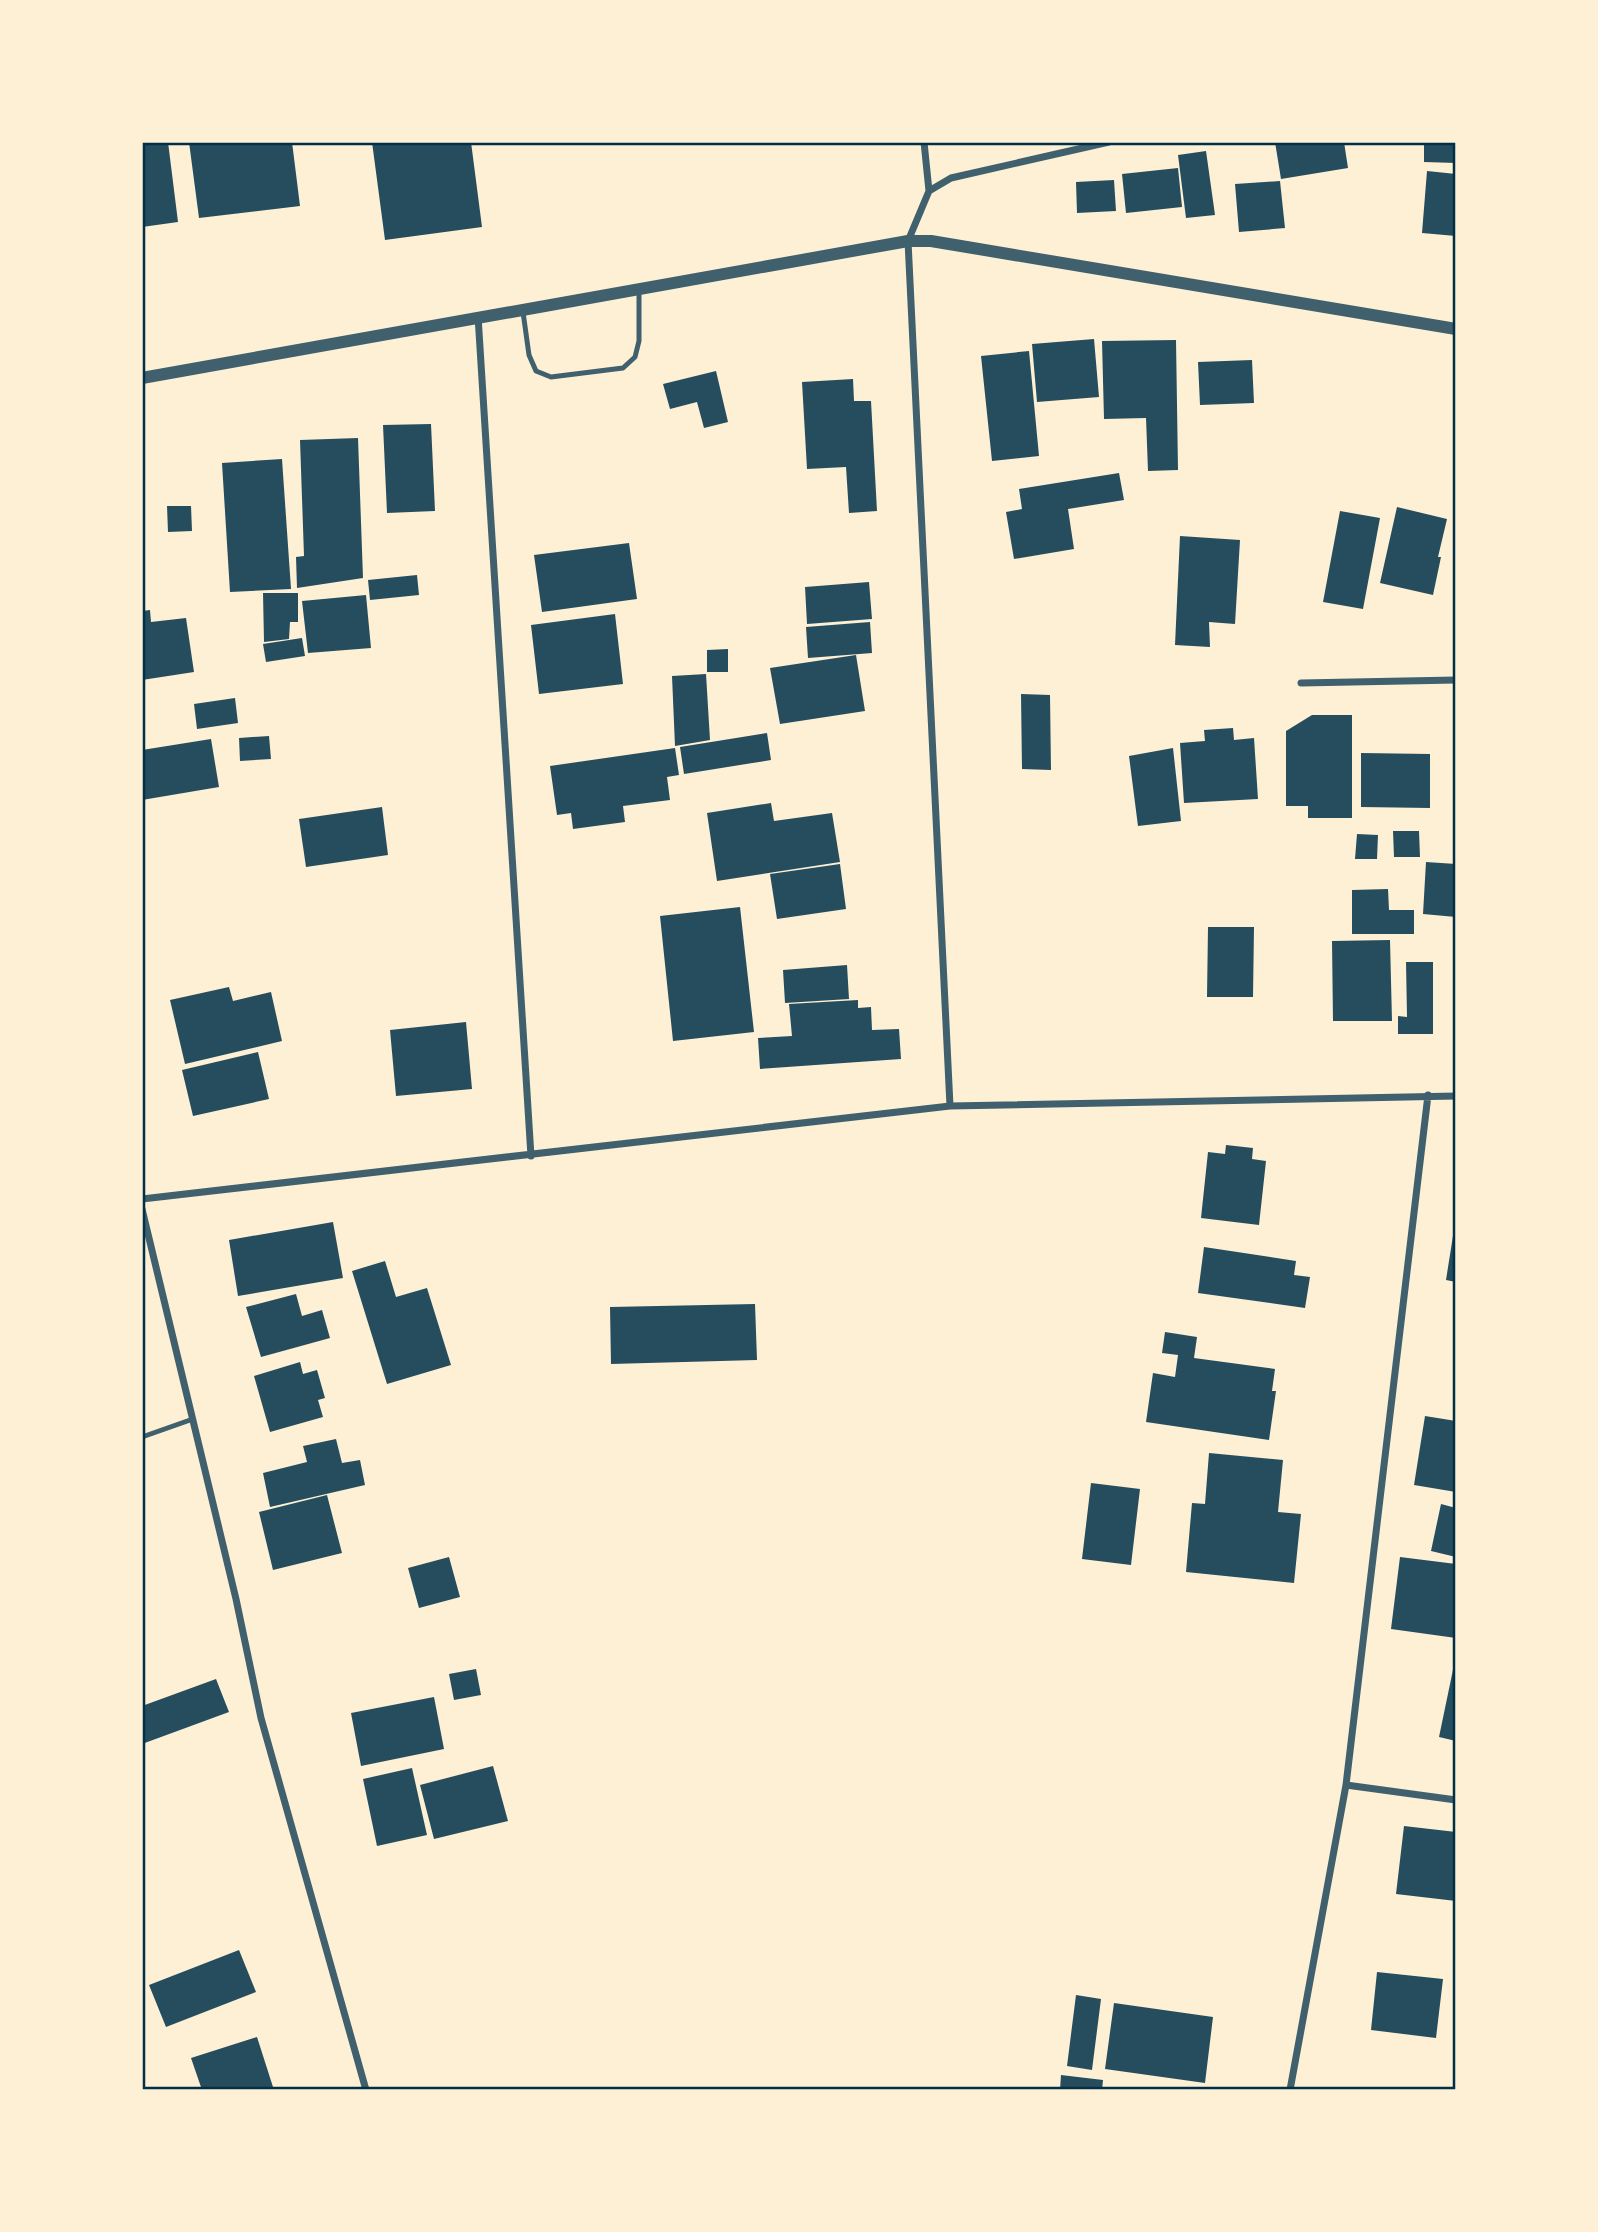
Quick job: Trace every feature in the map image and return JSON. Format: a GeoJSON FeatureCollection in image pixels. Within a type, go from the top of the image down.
{"type":"FeatureCollection","features":[{"type":"Feature","properties":{"kind":"street"},"geometry":{"type":"LineString","coordinates":[[924,142],[929,191],[908,242],[950,1106]]}},
{"type":"Feature","properties":{"kind":"street"},"geometry":{"type":"LineString","coordinates":[[929,191],[951,178],[1109,142]]}},
{"type":"Feature","properties":{"kind":"street"},"geometry":{"type":"LineString","coordinates":[[142,378],[478,316],[908,242],[931,242],[1456,329]]}},
{"type":"Feature","properties":{"kind":"street"},"geometry":{"type":"LineString","coordinates":[[478,316],[531,1156]]}},
{"type":"Feature","properties":{"kind":"street"},"geometry":{"type":"LineString","coordinates":[[1301,683],[1456,680]]}},
{"type":"Feature","properties":{"kind":"street"},"geometry":{"type":"LineString","coordinates":[[1290,2090],[1346,1785],[1429,1095]]}},
{"type":"Feature","properties":{"kind":"street"},"geometry":{"type":"LineString","coordinates":[[142,1199],[950,1106],[1456,1096]]}},
{"type":"Feature","properties":{"kind":"street"},"geometry":{"type":"LineString","coordinates":[[142,1209],[236,1599],[261,1718],[366,2090]]}},
{"type":"Feature","properties":{"kind":"street"},"geometry":{"type":"LineString","coordinates":[[1346,1785],[1456,1800]]}},
{"type":"Feature","properties":{"kind":"lane"},"geometry":{"type":"LineString","coordinates":[[522,309],[529,355],[536,370],[551,377],[623,368],[635,357],[639,341],[639,288]]}},
{"type":"Feature","properties":{"kind":"lane"},"geometry":{"type":"LineString","coordinates":[[142,1437],[193,1419]]}},
{"type":"Feature","properties":{"kind":"building"},"geometry":{"type":"Polygon","coordinates":[[[142,142],[168,142],[178,222],[142,227],[142,142]]]}},
{"type":"Feature","properties":{"kind":"building"},"geometry":{"type":"Polygon","coordinates":[[[189,142],[292,142],[300,206],[199,218],[189,142]]]}},
{"type":"Feature","properties":{"kind":"building"},"geometry":{"type":"Polygon","coordinates":[[[372,142],[471,142],[482,227],[385,240],[372,142]]]}},
{"type":"Feature","properties":{"kind":"building"},"geometry":{"type":"Polygon","coordinates":[[[1275,142],[1344,142],[1348,168],[1281,179],[1275,142]]]}},
{"type":"Feature","properties":{"kind":"building"},"geometry":{"type":"Polygon","coordinates":[[[1424,142],[1456,142],[1456,163],[1424,162],[1424,142]]]}},
{"type":"Feature","properties":{"kind":"building"},"geometry":{"type":"Polygon","coordinates":[[[1206,151],[1215,215],[1186,218],[1178,155],[1206,151]]]}},
{"type":"Feature","properties":{"kind":"building"},"geometry":{"type":"Polygon","coordinates":[[[1178,168],[1182,207],[1126,213],[1122,174],[1178,168]]]}},
{"type":"Feature","properties":{"kind":"building"},"geometry":{"type":"Polygon","coordinates":[[[1427,171],[1456,174],[1456,236],[1422,233],[1427,171]]]}},
{"type":"Feature","properties":{"kind":"building"},"geometry":{"type":"Polygon","coordinates":[[[1114,180],[1116,211],[1077,213],[1076,182],[1114,180]]]}},
{"type":"Feature","properties":{"kind":"building"},"geometry":{"type":"Polygon","coordinates":[[[1280,181],[1285,228],[1239,232],[1235,184],[1280,181]]]}},
{"type":"Feature","properties":{"kind":"building"},"geometry":{"type":"Polygon","coordinates":[[[1094,339],[1099,397],[1037,402],[1032,344],[1094,339]]]}},
{"type":"Feature","properties":{"kind":"building"},"geometry":{"type":"Polygon","coordinates":[[[1176,340],[1178,470],[1148,471],[1146,418],[1104,419],[1102,341],[1176,340]]]}},
{"type":"Feature","properties":{"kind":"building"},"geometry":{"type":"Polygon","coordinates":[[[1029,351],[1039,456],[992,461],[981,356],[1029,351]]]}},
{"type":"Feature","properties":{"kind":"building"},"geometry":{"type":"Polygon","coordinates":[[[1252,360],[1254,403],[1200,405],[1198,362],[1252,360]]]}},
{"type":"Feature","properties":{"kind":"building"},"geometry":{"type":"Polygon","coordinates":[[[716,371],[728,422],[704,428],[697,402],[670,409],[663,384],[716,371]]]}},
{"type":"Feature","properties":{"kind":"building"},"geometry":{"type":"Polygon","coordinates":[[[853,379],[854,401],[871,401],[877,511],[849,513],[846,467],[807,469],[802,382],[853,379]]]}},
{"type":"Feature","properties":{"kind":"building"},"geometry":{"type":"Polygon","coordinates":[[[431,424],[435,511],[387,513],[383,425],[431,424]]]}},
{"type":"Feature","properties":{"kind":"building"},"geometry":{"type":"Polygon","coordinates":[[[358,438],[363,578],[297,588],[296,557],[304,556],[300,440],[358,438]]]}},
{"type":"Feature","properties":{"kind":"building"},"geometry":{"type":"Polygon","coordinates":[[[282,459],[291,589],[230,592],[222,463],[282,459]]]}},
{"type":"Feature","properties":{"kind":"building"},"geometry":{"type":"Polygon","coordinates":[[[1119,473],[1124,500],[1068,509],[1074,549],[1014,559],[1006,512],[1022,509],[1019,489],[1119,473]]]}},
{"type":"Feature","properties":{"kind":"building"},"geometry":{"type":"Polygon","coordinates":[[[167,506],[191,506],[192,531],[168,532],[167,506]]]}},
{"type":"Feature","properties":{"kind":"building"},"geometry":{"type":"Polygon","coordinates":[[[1397,507],[1447,519],[1433,595],[1380,583],[1397,507]]]}},
{"type":"Feature","properties":{"kind":"building"},"geometry":{"type":"Polygon","coordinates":[[[1340,511],[1380,518],[1363,609],[1323,602],[1340,511]]]}},
{"type":"Feature","properties":{"kind":"building"},"geometry":{"type":"Polygon","coordinates":[[[1180,536],[1240,540],[1235,624],[1209,622],[1210,647],[1175,645],[1180,536]]]}},
{"type":"Feature","properties":{"kind":"building"},"geometry":{"type":"Polygon","coordinates":[[[629,543],[637,599],[542,612],[534,555],[629,543]]]}},
{"type":"Feature","properties":{"kind":"building"},"geometry":{"type":"Polygon","coordinates":[[[417,575],[419,595],[370,600],[368,580],[417,575]]]}},
{"type":"Feature","properties":{"kind":"building"},"geometry":{"type":"Polygon","coordinates":[[[869,582],[872,619],[807,624],[805,587],[869,582]]]}},
{"type":"Feature","properties":{"kind":"building"},"geometry":{"type":"Polygon","coordinates":[[[263,593],[298,593],[298,622],[290,622],[289,639],[264,642],[263,593]]]}},
{"type":"Feature","properties":{"kind":"building"},"geometry":{"type":"Polygon","coordinates":[[[366,595],[371,648],[308,653],[302,601],[366,595]]]}},
{"type":"Feature","properties":{"kind":"building"},"geometry":{"type":"Polygon","coordinates":[[[150,610],[151,622],[186,618],[194,672],[142,680],[142,611],[150,610]]]}},
{"type":"Feature","properties":{"kind":"building"},"geometry":{"type":"Polygon","coordinates":[[[615,614],[623,684],[539,694],[531,625],[615,614]]]}},
{"type":"Feature","properties":{"kind":"building"},"geometry":{"type":"Polygon","coordinates":[[[870,622],[872,653],[808,658],[806,627],[870,622]]]}},
{"type":"Feature","properties":{"kind":"building"},"geometry":{"type":"Polygon","coordinates":[[[302,638],[305,656],[266,662],[263,644],[302,638]]]}},
{"type":"Feature","properties":{"kind":"building"},"geometry":{"type":"Polygon","coordinates":[[[728,649],[728,672],[707,672],[707,650],[728,649]]]}},
{"type":"Feature","properties":{"kind":"building"},"geometry":{"type":"Polygon","coordinates":[[[856,655],[865,711],[780,724],[770,668],[856,655]]]}},
{"type":"Feature","properties":{"kind":"building"},"geometry":{"type":"Polygon","coordinates":[[[706,674],[710,740],[675,746],[672,676],[706,674]]]}},
{"type":"Feature","properties":{"kind":"building"},"geometry":{"type":"Polygon","coordinates":[[[1021,694],[1050,695],[1051,770],[1022,769],[1021,694]]]}},
{"type":"Feature","properties":{"kind":"building"},"geometry":{"type":"Polygon","coordinates":[[[235,698],[238,723],[197,729],[194,704],[235,698]]]}},
{"type":"Feature","properties":{"kind":"building"},"geometry":{"type":"Polygon","coordinates":[[[1312,715],[1352,715],[1352,818],[1308,818],[1308,806],[1286,806],[1286,731],[1312,715]]]}},
{"type":"Feature","properties":{"kind":"building"},"geometry":{"type":"Polygon","coordinates":[[[1233,728],[1234,740],[1254,738],[1258,799],[1184,803],[1180,743],[1205,741],[1204,730],[1233,728]]]}},
{"type":"Feature","properties":{"kind":"building"},"geometry":{"type":"Polygon","coordinates":[[[767,733],[771,760],[684,774],[680,747],[767,733]]]}},
{"type":"Feature","properties":{"kind":"building"},"geometry":{"type":"Polygon","coordinates":[[[269,736],[271,759],[240,761],[239,738],[269,736]]]}},
{"type":"Feature","properties":{"kind":"building"},"geometry":{"type":"Polygon","coordinates":[[[211,739],[219,787],[142,800],[142,750],[211,739]]]}},
{"type":"Feature","properties":{"kind":"building"},"geometry":{"type":"Polygon","coordinates":[[[675,748],[679,775],[667,777],[670,800],[623,806],[625,822],[573,829],[571,813],[557,815],[550,766],[675,748]]]}},
{"type":"Feature","properties":{"kind":"building"},"geometry":{"type":"Polygon","coordinates":[[[1173,748],[1181,821],[1138,826],[1129,756],[1173,748]]]}},
{"type":"Feature","properties":{"kind":"building"},"geometry":{"type":"Polygon","coordinates":[[[1361,753],[1430,754],[1430,808],[1361,807],[1361,753]]]}},
{"type":"Feature","properties":{"kind":"building"},"geometry":{"type":"Polygon","coordinates":[[[771,803],[774,821],[832,813],[840,862],[717,881],[707,813],[771,803]]]}},
{"type":"Feature","properties":{"kind":"building"},"geometry":{"type":"Polygon","coordinates":[[[382,807],[388,855],[306,867],[299,819],[382,807]]]}},
{"type":"Feature","properties":{"kind":"building"},"geometry":{"type":"Polygon","coordinates":[[[1393,831],[1419,831],[1420,857],[1394,857],[1393,831]]]}},
{"type":"Feature","properties":{"kind":"building"},"geometry":{"type":"Polygon","coordinates":[[[1357,834],[1378,835],[1377,859],[1355,859],[1357,834]]]}},
{"type":"Feature","properties":{"kind":"building"},"geometry":{"type":"Polygon","coordinates":[[[1426,862],[1456,864],[1456,917],[1423,914],[1426,862]]]}},
{"type":"Feature","properties":{"kind":"building"},"geometry":{"type":"Polygon","coordinates":[[[840,864],[846,909],[777,919],[770,874],[840,864]]]}},
{"type":"Feature","properties":{"kind":"building"},"geometry":{"type":"Polygon","coordinates":[[[1388,889],[1389,910],[1414,910],[1414,934],[1352,934],[1352,890],[1388,889]]]}},
{"type":"Feature","properties":{"kind":"building"},"geometry":{"type":"Polygon","coordinates":[[[740,907],[754,1032],[673,1041],[660,916],[740,907]]]}},
{"type":"Feature","properties":{"kind":"building"},"geometry":{"type":"Polygon","coordinates":[[[1208,927],[1254,927],[1253,997],[1207,997],[1208,927]]]}},
{"type":"Feature","properties":{"kind":"building"},"geometry":{"type":"Polygon","coordinates":[[[1390,940],[1392,1021],[1333,1021],[1332,941],[1390,940]]]}},
{"type":"Feature","properties":{"kind":"building"},"geometry":{"type":"Polygon","coordinates":[[[1406,962],[1433,962],[1433,1034],[1398,1034],[1398,1016],[1407,1017],[1406,962]]]}},
{"type":"Feature","properties":{"kind":"building"},"geometry":{"type":"Polygon","coordinates":[[[847,965],[849,999],[785,1003],[783,970],[847,965]]]}},
{"type":"Feature","properties":{"kind":"building"},"geometry":{"type":"Polygon","coordinates":[[[229,987],[233,1001],[271,992],[282,1041],[185,1064],[170,1000],[229,987]]]}},
{"type":"Feature","properties":{"kind":"building"},"geometry":{"type":"Polygon","coordinates":[[[858,1000],[858,1008],[871,1007],[872,1030],[899,1029],[901,1059],[760,1069],[758,1038],[792,1036],[789,1004],[858,1000]]]}},
{"type":"Feature","properties":{"kind":"building"},"geometry":{"type":"Polygon","coordinates":[[[466,1022],[472,1089],[396,1096],[390,1030],[466,1022]]]}},
{"type":"Feature","properties":{"kind":"building"},"geometry":{"type":"Polygon","coordinates":[[[258,1052],[269,1099],[193,1116],[182,1070],[258,1052]]]}},
{"type":"Feature","properties":{"kind":"building"},"geometry":{"type":"Polygon","coordinates":[[[1226,1145],[1253,1148],[1252,1159],[1266,1161],[1259,1225],[1201,1218],[1208,1152],[1225,1154],[1226,1145]]]}},
{"type":"Feature","properties":{"kind":"building"},"geometry":{"type":"Polygon","coordinates":[[[333,1222],[343,1278],[238,1296],[229,1240],[333,1222]]]}},
{"type":"Feature","properties":{"kind":"building"},"geometry":{"type":"Polygon","coordinates":[[[1456,1223],[1456,1282],[1446,1280],[1456,1223]]]}},
{"type":"Feature","properties":{"kind":"building"},"geometry":{"type":"Polygon","coordinates":[[[1204,1247],[1296,1261],[1294,1275],[1310,1277],[1305,1308],[1198,1293],[1204,1247]]]}},
{"type":"Feature","properties":{"kind":"building"},"geometry":{"type":"Polygon","coordinates":[[[385,1261],[396,1297],[427,1288],[451,1365],[387,1384],[352,1271],[385,1261]]]}},
{"type":"Feature","properties":{"kind":"building"},"geometry":{"type":"Polygon","coordinates":[[[296,1294],[302,1316],[322,1310],[330,1338],[261,1357],[246,1307],[296,1294]]]}},
{"type":"Feature","properties":{"kind":"building"},"geometry":{"type":"Polygon","coordinates":[[[755,1304],[757,1360],[611,1364],[610,1307],[755,1304]]]}},
{"type":"Feature","properties":{"kind":"building"},"geometry":{"type":"Polygon","coordinates":[[[1165,1332],[1197,1337],[1194,1358],[1275,1369],[1272,1391],[1276,1391],[1269,1440],[1146,1422],[1153,1373],[1175,1377],[1178,1355],[1162,1353],[1165,1332]]]}},
{"type":"Feature","properties":{"kind":"building"},"geometry":{"type":"Polygon","coordinates":[[[300,1362],[303,1374],[317,1370],[325,1398],[318,1400],[323,1417],[270,1432],[254,1376],[300,1362]]]}},
{"type":"Feature","properties":{"kind":"building"},"geometry":{"type":"Polygon","coordinates":[[[1425,1416],[1456,1421],[1456,1492],[1414,1485],[1425,1416]]]}},
{"type":"Feature","properties":{"kind":"building"},"geometry":{"type":"Polygon","coordinates":[[[336,1439],[342,1463],[360,1460],[365,1485],[270,1507],[263,1473],[307,1462],[303,1446],[336,1439]]]}},
{"type":"Feature","properties":{"kind":"building"},"geometry":{"type":"Polygon","coordinates":[[[1209,1453],[1283,1460],[1278,1512],[1301,1514],[1294,1583],[1186,1572],[1192,1503],[1205,1504],[1209,1453]]]}},
{"type":"Feature","properties":{"kind":"building"},"geometry":{"type":"Polygon","coordinates":[[[1091,1483],[1140,1489],[1131,1565],[1082,1559],[1091,1483]]]}},
{"type":"Feature","properties":{"kind":"building"},"geometry":{"type":"Polygon","coordinates":[[[327,1495],[342,1553],[273,1570],[259,1512],[327,1495]]]}},
{"type":"Feature","properties":{"kind":"building"},"geometry":{"type":"Polygon","coordinates":[[[1441,1504],[1456,1508],[1456,1557],[1431,1551],[1441,1504]]]}},
{"type":"Feature","properties":{"kind":"building"},"geometry":{"type":"Polygon","coordinates":[[[449,1557],[460,1597],[419,1608],[408,1568],[449,1557]]]}},
{"type":"Feature","properties":{"kind":"building"},"geometry":{"type":"Polygon","coordinates":[[[1400,1557],[1456,1564],[1456,1638],[1391,1629],[1400,1557]]]}},
{"type":"Feature","properties":{"kind":"building"},"geometry":{"type":"Polygon","coordinates":[[[1456,1660],[1456,1741],[1439,1737],[1456,1660]]]}},
{"type":"Feature","properties":{"kind":"building"},"geometry":{"type":"Polygon","coordinates":[[[476,1669],[481,1695],[454,1700],[449,1674],[476,1669]]]}},
{"type":"Feature","properties":{"kind":"building"},"geometry":{"type":"Polygon","coordinates":[[[216,1679],[229,1712],[142,1744],[142,1706],[216,1679]]]}},
{"type":"Feature","properties":{"kind":"building"},"geometry":{"type":"Polygon","coordinates":[[[434,1697],[444,1749],[361,1766],[351,1713],[434,1697]]]}},
{"type":"Feature","properties":{"kind":"building"},"geometry":{"type":"Polygon","coordinates":[[[493,1766],[508,1821],[434,1839],[420,1785],[493,1766]]]}},
{"type":"Feature","properties":{"kind":"building"},"geometry":{"type":"Polygon","coordinates":[[[412,1768],[427,1835],[377,1846],[363,1779],[412,1768]]]}},
{"type":"Feature","properties":{"kind":"building"},"geometry":{"type":"Polygon","coordinates":[[[1404,1826],[1456,1832],[1456,1901],[1396,1894],[1404,1826]]]}},
{"type":"Feature","properties":{"kind":"building"},"geometry":{"type":"Polygon","coordinates":[[[239,1950],[256,1992],[166,2027],[149,1985],[239,1950]]]}},
{"type":"Feature","properties":{"kind":"building"},"geometry":{"type":"Polygon","coordinates":[[[1377,1972],[1443,1979],[1436,2038],[1371,2030],[1377,1972]]]}},
{"type":"Feature","properties":{"kind":"building"},"geometry":{"type":"Polygon","coordinates":[[[1076,1995],[1101,1999],[1092,2070],[1067,2066],[1076,1995]]]}},
{"type":"Feature","properties":{"kind":"building"},"geometry":{"type":"Polygon","coordinates":[[[1114,2003],[1213,2017],[1205,2083],[1105,2069],[1114,2003]]]}},
{"type":"Feature","properties":{"kind":"building"},"geometry":{"type":"Polygon","coordinates":[[[257,2037],[273,2087],[262,2090],[202,2090],[191,2058],[257,2037]]]}},
{"type":"Feature","properties":{"kind":"building"},"geometry":{"type":"Polygon","coordinates":[[[1061,2075],[1103,2080],[1102,2090],[1060,2090],[1061,2075]]]}}]}
